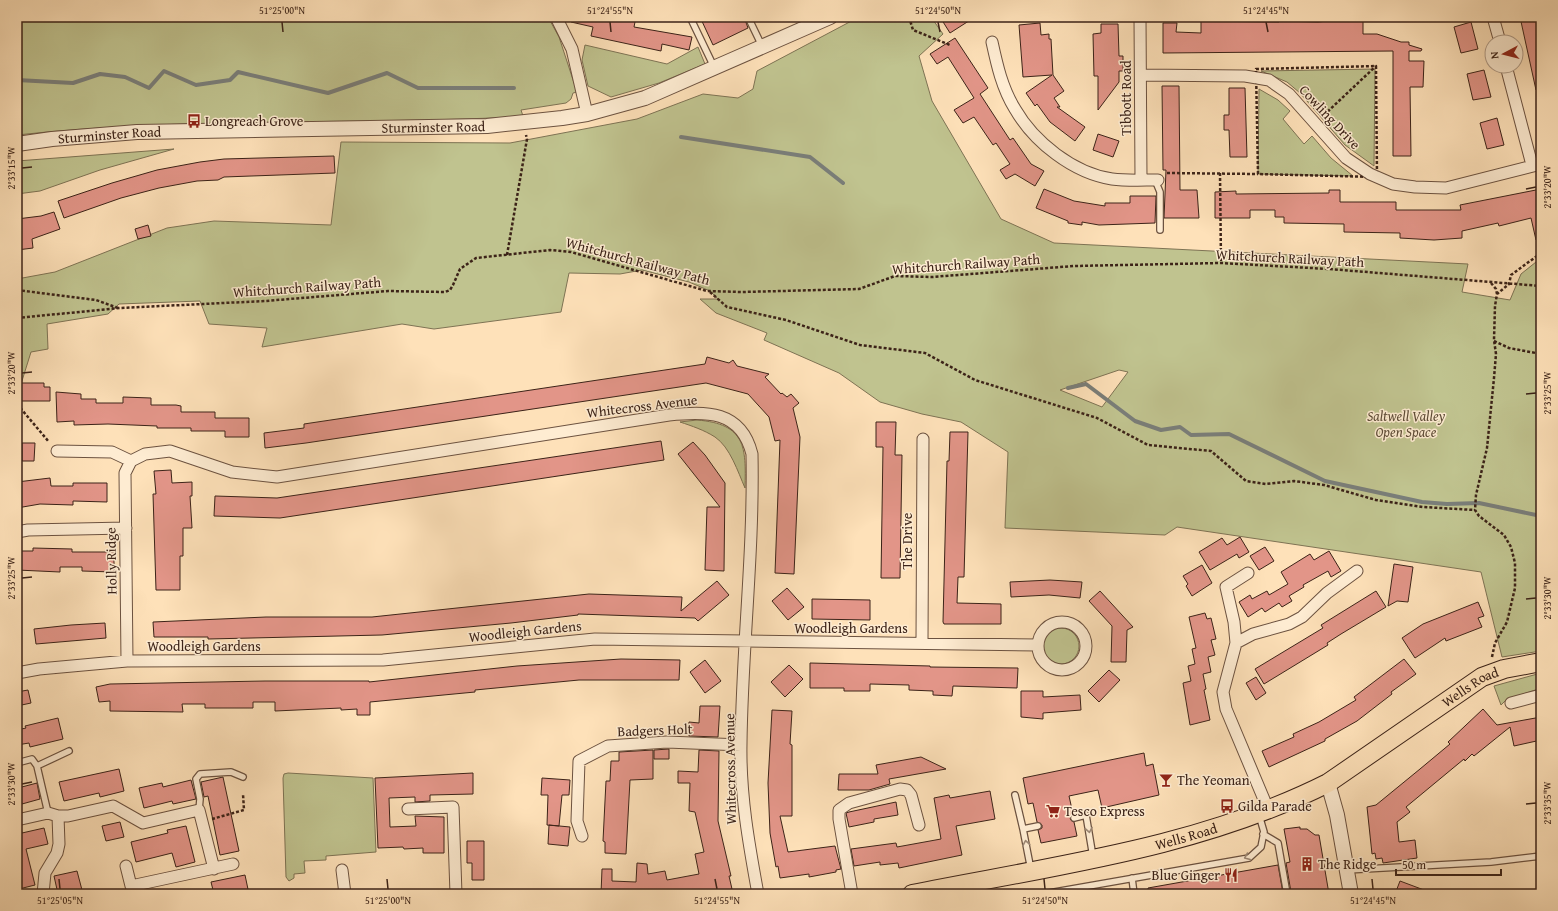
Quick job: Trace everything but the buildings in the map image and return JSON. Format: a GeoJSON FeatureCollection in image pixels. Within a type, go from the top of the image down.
{"type":"FeatureCollection","features":[{"type":"Feature","properties":{"kind":"highway","name":"Wells Road"},"geometry":{"type":"LineString","coordinates":[[912,894],[982,887],[1031,870],[1173,841],[1263,811],[1328,783],[1465,687],[1493,673],[1541,662]]}},
{"type":"Feature","properties":{"kind":"street"},"geometry":{"type":"LineString","coordinates":[[556,17],[572,49],[587,114]]}},
{"type":"Feature","properties":{"kind":"street","name":"Sturminster Road"},"geometry":{"type":"LineString","coordinates":[[17,144],[52,139],[137,132],[487,126],[522,124],[587,114],[645,98],[830,17]]}},
{"type":"Feature","properties":{"kind":"street","name":"Tibbott Road"},"geometry":{"type":"LineString","coordinates":[[1140,17],[1141,179]]}},
{"type":"Feature","properties":{"kind":"street"},"geometry":{"type":"LineString","coordinates":[[1493,17],[1498,34]]}},
{"type":"Feature","properties":{"kind":"street"},"geometry":{"type":"LineString","coordinates":[[992,42],[1000,77],[1015,109],[1036,136],[1059,156],[1085,171],[1111,179],[1156,180]]}},
{"type":"Feature","properties":{"kind":"street"},"geometry":{"type":"LineString","coordinates":[[1509,74],[1537,165]]}},
{"type":"Feature","properties":{"kind":"street","name":"Cowling Drive"},"geometry":{"type":"LineString","coordinates":[[1141,75],[1245,76],[1269,80],[1289,94],[1346,158],[1393,184],[1415,187],[1446,188],[1537,165]]}},
{"type":"Feature","properties":{"kind":"street","name":"Whitecross Avenue"},"geometry":{"type":"LineString","coordinates":[[131,461],[145,454],[170,451],[232,472],[277,477],[669,415],[709,413],[722,417],[735,425],[748,440],[752,454],[741,745],[746,831],[758,894]]}},
{"type":"Feature","properties":{"kind":"street","name":"The Drive"},"geometry":{"type":"LineString","coordinates":[[922,643],[923,439]]}},
{"type":"Feature","properties":{"kind":"street"},"geometry":{"type":"LineString","coordinates":[[57,451],[112,452],[131,461]]}},
{"type":"Feature","properties":{"kind":"street","name":"Holly Ridge"},"geometry":{"type":"LineString","coordinates":[[127,662],[125,473],[131,461]]}},
{"type":"Feature","properties":{"kind":"street"},"geometry":{"type":"LineString","coordinates":[[17,532],[28,530],[126,528]]}},
{"type":"Feature","properties":{"kind":"street"},"geometry":{"type":"LineString","coordinates":[[1236,643],[1253,634],[1289,624],[1302,617],[1327,594],[1358,571]]}},
{"type":"Feature","properties":{"kind":"street"},"geometry":{"type":"LineString","coordinates":[[1248,573],[1226,587],[1234,622],[1236,643],[1223,692],[1226,709],[1263,811]]}},
{"type":"Feature","properties":{"kind":"street"},"geometry":{"type":"LineString","coordinates":[[1063,622],[1071,624],[1079,629],[1084,636],[1086,646],[1085,655],[1081,662],[1072,669],[1063,671],[1053,669],[1046,665],[1038,652],[1038,644],[1042,632],[1049,626],[1063,622]]}},
{"type":"Feature","properties":{"kind":"street","name":"Woodleigh Gardens"},"geometry":{"type":"LineString","coordinates":[[17,673],[39,668],[127,662],[383,660],[595,639],[746,642],[1038,644]]}},
{"type":"Feature","properties":{"kind":"street"},"geometry":{"type":"LineString","coordinates":[[1511,703],[1541,695]]}},
{"type":"Feature","properties":{"kind":"street","name":"Badgers Holt"},"geometry":{"type":"LineString","coordinates":[[582,836],[577,821],[579,761],[608,746],[667,742],[741,745]]}},
{"type":"Feature","properties":{"kind":"street"},"geometry":{"type":"LineString","coordinates":[[1328,783],[1337,815],[1351,894]]}},
{"type":"Feature","properties":{"kind":"street"},"geometry":{"type":"LineString","coordinates":[[852,894],[839,819],[839,810],[849,803],[900,789],[907,790],[911,795],[919,825]]}},
{"type":"Feature","properties":{"kind":"street"},"geometry":{"type":"LineString","coordinates":[[17,820],[53,814],[68,816],[114,806],[143,823],[200,816],[214,869]]}},
{"type":"Feature","properties":{"kind":"street"},"geometry":{"type":"LineString","coordinates":[[408,810],[453,807],[456,894]]}},
{"type":"Feature","properties":{"kind":"street"},"geometry":{"type":"LineString","coordinates":[[43,894],[45,873],[54,860],[58,849],[53,814]]}},
{"type":"Feature","properties":{"kind":"street"},"geometry":{"type":"LineString","coordinates":[[126,866],[131,886],[233,864]]}},
{"type":"Feature","properties":{"kind":"street"},"geometry":{"type":"LineString","coordinates":[[342,870],[345,894]]}},
{"type":"Feature","properties":{"kind":"lane"},"geometry":{"type":"LineString","coordinates":[[690,17],[714,68]]}},
{"type":"Feature","properties":{"kind":"lane"},"geometry":{"type":"LineString","coordinates":[[748,17],[762,46]]}},
{"type":"Feature","properties":{"kind":"lane"},"geometry":{"type":"LineString","coordinates":[[1156,180],[1160,192],[1160,230]]}},
{"type":"Feature","properties":{"kind":"lane"},"geometry":{"type":"LineString","coordinates":[[37,766],[69,751]]}},
{"type":"Feature","properties":{"kind":"lane"},"geometry":{"type":"LineString","coordinates":[[17,763],[32,759],[37,766],[53,814]]}},
{"type":"Feature","properties":{"kind":"lane"},"geometry":{"type":"LineString","coordinates":[[200,816],[200,799],[196,779],[200,774],[231,772],[243,777]]}},
{"type":"Feature","properties":{"kind":"lane"},"geometry":{"type":"LineString","coordinates":[[1015,795],[1024,829],[1031,870]]}},
{"type":"Feature","properties":{"kind":"lane"},"geometry":{"type":"LineString","coordinates":[[1043,894],[1249,858],[1261,847],[1263,834],[1263,811]]}},
{"type":"Feature","properties":{"kind":"lane"},"geometry":{"type":"LineString","coordinates":[[1074,818],[1086,815],[1093,858]]}},
{"type":"Feature","properties":{"kind":"lane"},"geometry":{"type":"LineString","coordinates":[[1024,829],[1038,826]]}},
{"type":"Feature","properties":{"kind":"lane"},"geometry":{"type":"LineString","coordinates":[[1263,834],[1278,843],[1287,894]]}},
{"type":"Feature","properties":{"kind":"lane"},"geometry":{"type":"LineString","coordinates":[[1347,870],[1432,864],[1491,862],[1541,856]]}},
{"type":"Feature","properties":{"kind":"lane"},"geometry":{"type":"LineString","coordinates":[[1132,878],[1134,894]]}},
{"type":"Feature","properties":{"kind":"path"},"geometry":{"type":"LineString","coordinates":[[909,17],[913,30],[950,45]]}},
{"type":"Feature","properties":{"kind":"path"},"geometry":{"type":"LineString","coordinates":[[1258,174],[1256,69],[1376,66]]}},
{"type":"Feature","properties":{"kind":"path"},"geometry":{"type":"LineString","coordinates":[[1315,124],[1376,66]]}},
{"type":"Feature","properties":{"kind":"path"},"geometry":{"type":"LineString","coordinates":[[1156,180],[1164,173],[1377,176],[1376,66]]}},
{"type":"Feature","properties":{"kind":"path"},"geometry":{"type":"LineString","coordinates":[[507,255],[527,139]]}},
{"type":"Feature","properties":{"kind":"path"},"geometry":{"type":"LineString","coordinates":[[1220,173],[1221,263]]}},
{"type":"Feature","properties":{"kind":"path","name":"Whitchurch Railway Path"},"geometry":{"type":"LineString","coordinates":[[17,318],[120,308],[265,301],[388,291],[445,292],[453,285],[460,269],[476,258],[550,250],[571,252],[710,291],[858,289],[895,276],[932,277],[1074,266],[1221,263],[1329,269],[1541,286]]}},
{"type":"Feature","properties":{"kind":"path"},"geometry":{"type":"LineString","coordinates":[[1497,294],[1509,284],[1511,275],[1541,253]]}},
{"type":"Feature","properties":{"kind":"path"},"geometry":{"type":"LineString","coordinates":[[1490,282],[1496,289],[1497,294],[1495,306],[1494,340],[1496,354],[1487,448],[1476,495],[1475,508],[1478,516],[1504,535],[1511,547],[1515,564],[1515,588],[1507,622],[1493,649],[1491,664],[1493,673]]}},
{"type":"Feature","properties":{"kind":"path"},"geometry":{"type":"LineString","coordinates":[[17,290],[96,300],[120,308]]}},
{"type":"Feature","properties":{"kind":"path"},"geometry":{"type":"LineString","coordinates":[[710,291],[727,307],[786,320],[860,345],[925,353],[975,380],[1097,418],[1148,445],[1211,450],[1246,481],[1266,484],[1294,481],[1324,485],[1376,500],[1399,504],[1423,507],[1475,508]]}},
{"type":"Feature","properties":{"kind":"path"},"geometry":{"type":"LineString","coordinates":[[1494,340],[1509,348],[1541,354]]}},
{"type":"Feature","properties":{"kind":"path"},"geometry":{"type":"LineString","coordinates":[[17,404],[57,451]]}},
{"type":"Feature","properties":{"kind":"path"},"geometry":{"type":"LineString","coordinates":[[200,816],[244,810],[243,794]]}},
{"type":"Feature","properties":{"kind":"green space"},"geometry":{"type":"Polygon","coordinates":[[[17,17],[548,17],[559,37],[577,92],[573,93],[571,99],[566,103],[521,110],[523,116],[514,117],[141,126],[79,129],[17,135],[17,17]]]}},
{"type":"Feature","properties":{"kind":"green space","name":"Saltwell Valley Open Space"},"geometry":{"type":"Polygon","coordinates":[[[859,17],[931,17],[943,34],[919,56],[932,101],[1001,219],[1054,243],[1468,264],[1462,292],[1510,300],[1521,274],[1541,258],[1541,651],[1502,657],[1481,572],[1177,527],[1165,535],[1005,528],[1008,452],[961,422],[922,414],[880,402],[839,373],[764,340],[767,333],[716,313],[700,299],[718,299],[710,291],[689,282],[642,270],[620,274],[569,273],[561,312],[434,329],[402,324],[262,347],[267,328],[209,324],[200,301],[119,304],[108,314],[47,324],[48,349],[31,352],[21,384],[17,386],[17,279],[55,272],[167,228],[214,221],[331,225],[341,142],[510,143],[637,119],[703,94],[738,98],[753,89],[757,71],[859,17]],[[1119,370],[1060,390],[1102,407],[1128,372],[1119,370]]]}},
{"type":"Feature","properties":{"kind":"green space"},"geometry":{"type":"Polygon","coordinates":[[[585,45],[667,64],[698,47],[705,64],[659,83],[611,97],[588,86],[582,60],[585,45]]]}},
{"type":"Feature","properties":{"kind":"green space"},"geometry":{"type":"Polygon","coordinates":[[[1375,69],[1374,166],[1345,145],[1300,93],[1287,82],[1261,71],[1375,69]]]}},
{"type":"Feature","properties":{"kind":"green space"},"geometry":{"type":"Polygon","coordinates":[[[1259,89],[1278,100],[1290,111],[1283,119],[1304,144],[1312,136],[1331,158],[1353,176],[1258,174],[1259,89]]]}},
{"type":"Feature","properties":{"kind":"green space"},"geometry":{"type":"Polygon","coordinates":[[[174,149],[100,170],[40,191],[17,194],[17,161],[174,149]]]}},
{"type":"Feature","properties":{"kind":"green space"},"geometry":{"type":"Polygon","coordinates":[[[697,420],[713,422],[725,427],[734,432],[740,440],[745,461],[745,488],[733,460],[720,441],[707,432],[680,422],[697,420]]]}},
{"type":"Feature","properties":{"kind":"green space"},"geometry":{"type":"Polygon","coordinates":[[[1061,628],[1074,633],[1079,646],[1074,659],[1061,664],[1048,659],[1043,646],[1048,633],[1061,628]]]}},
{"type":"Feature","properties":{"kind":"green space"},"geometry":{"type":"Polygon","coordinates":[[[1541,673],[1541,688],[1506,700],[1501,705],[1494,686],[1541,673]]]}},
{"type":"Feature","properties":{"kind":"green space"},"geometry":{"type":"Polygon","coordinates":[[[284,774],[373,778],[376,852],[326,856],[326,860],[304,861],[305,873],[294,874],[294,878],[289,881],[286,877],[283,778],[284,774]]]}},
{"type":"Feature","properties":{"kind":"waterway"},"geometry":{"type":"LineString","coordinates":[[17,80],[73,83],[100,74],[125,77],[149,88],[164,71],[196,85],[230,80],[238,72],[328,93],[387,73],[418,88],[514,88]]}},
{"type":"Feature","properties":{"kind":"waterway"},"geometry":{"type":"LineString","coordinates":[[681,137],[810,157],[843,183]]}},
{"type":"Feature","properties":{"kind":"waterway"},"geometry":{"type":"LineString","coordinates":[[1068,388],[1086,384],[1135,421],[1161,430],[1180,427],[1191,435],[1229,434],[1325,481],[1422,502],[1447,504],[1479,503],[1541,516]]}},
{"type":"Feature","properties":{"kind":"place","name":"Longreach Grove"},"geometry":{"type":"Point","coordinates":[194,121]}},
{"type":"Feature","properties":{"kind":"place","name":"The Yeoman"},"geometry":{"type":"Point","coordinates":[1166,780]}},
{"type":"Feature","properties":{"kind":"place","name":"Gilda Parade"},"geometry":{"type":"Point","coordinates":[1227,806]}},
{"type":"Feature","properties":{"kind":"place","name":"Tesco Express"},"geometry":{"type":"Point","coordinates":[1053,811]}},
{"type":"Feature","properties":{"kind":"place","name":"The Ridge"},"geometry":{"type":"Point","coordinates":[1307,864]}},
{"type":"Feature","properties":{"kind":"place","name":"Blue Ginger"},"geometry":{"type":"Point","coordinates":[1231,875]}}]}
